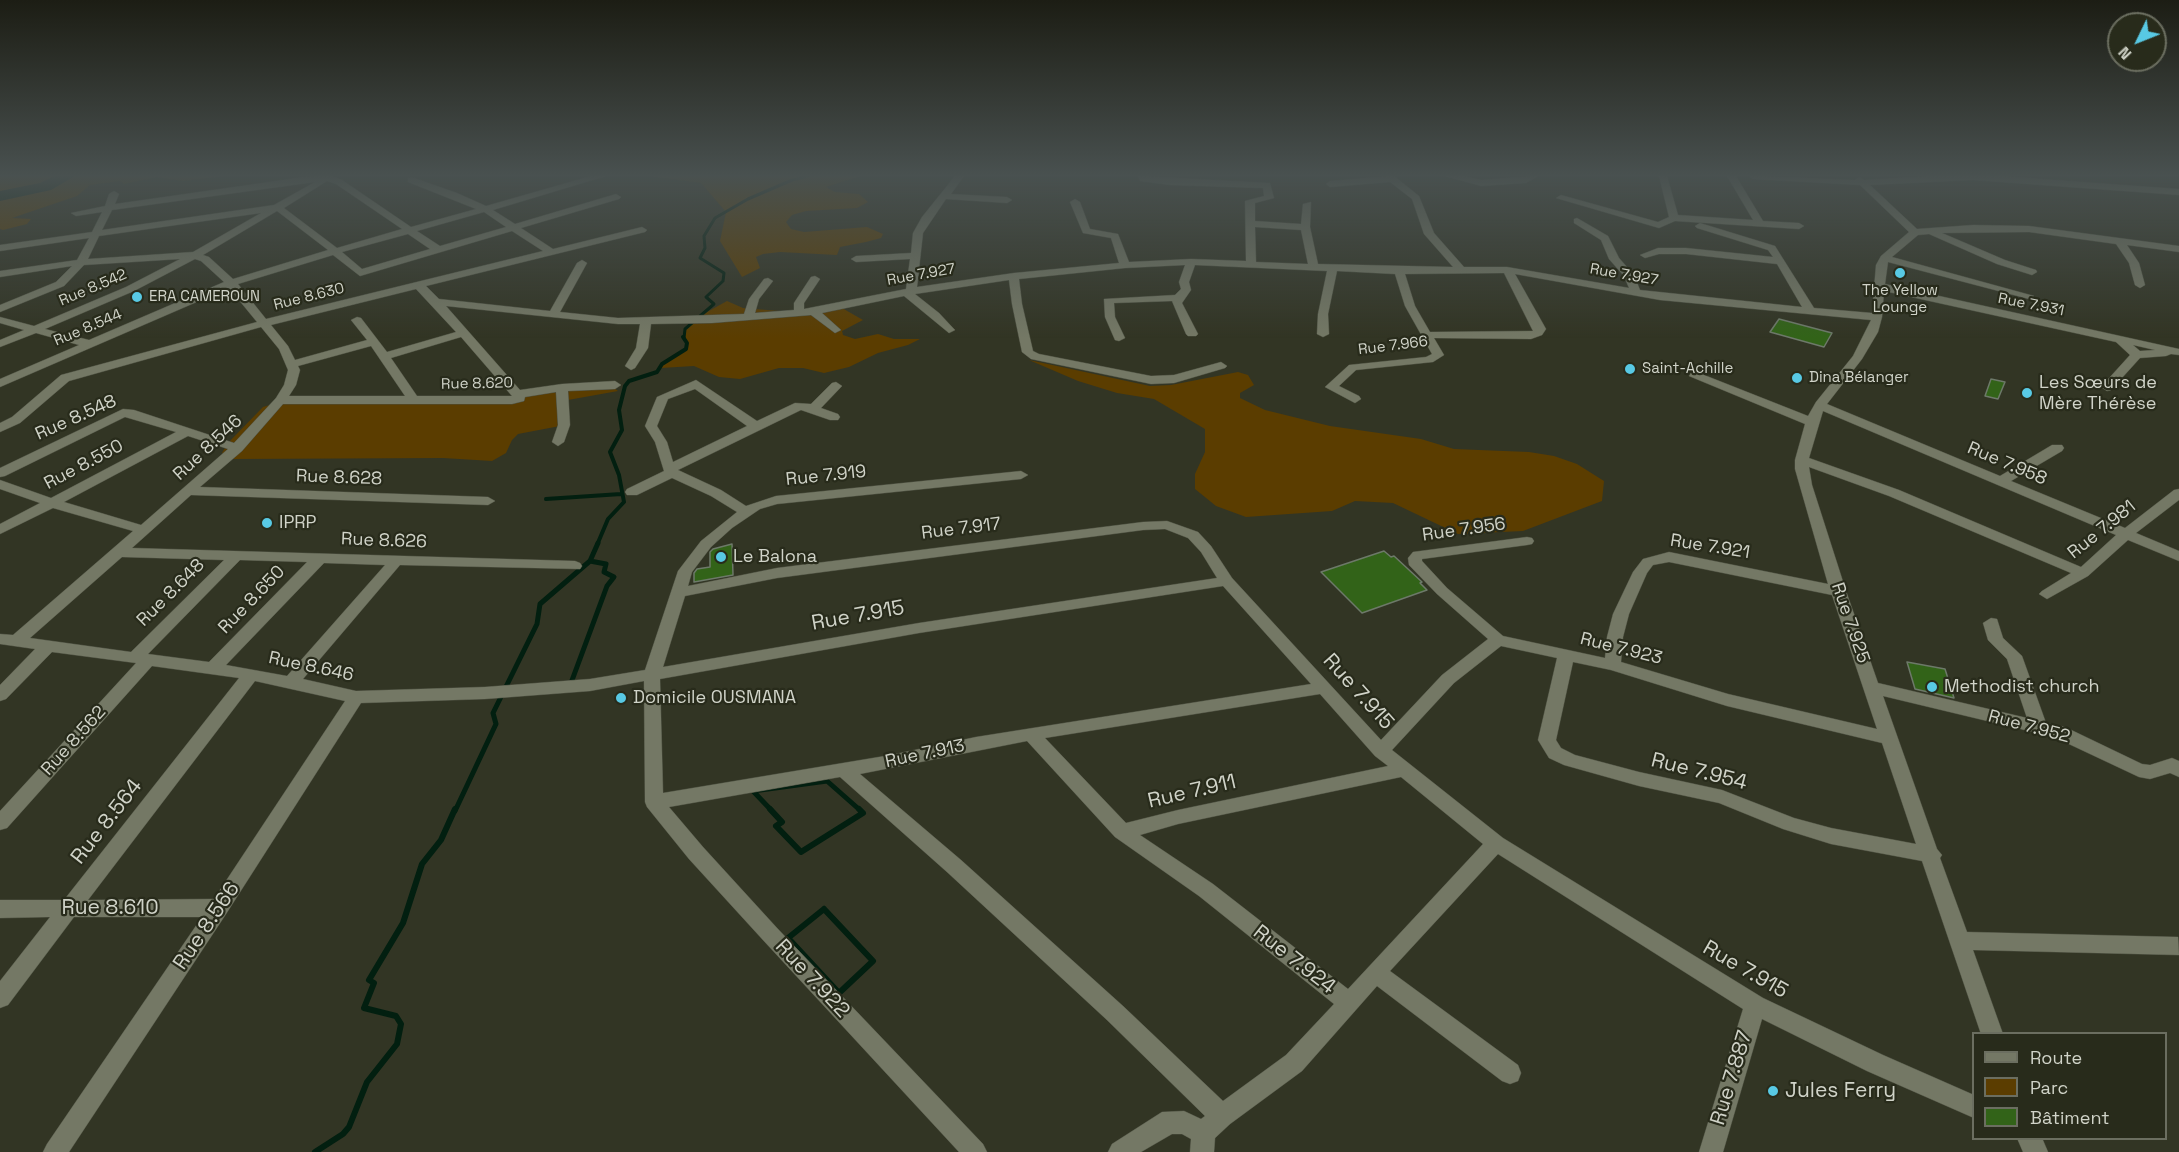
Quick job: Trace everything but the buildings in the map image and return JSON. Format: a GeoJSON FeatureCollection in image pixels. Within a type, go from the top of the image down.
{"type":"FeatureCollection","features":[{"type":"Feature","properties":{"kind":"street"},"geometry":{"type":"LineString","coordinates":[[0,309],[60,284],[81,262],[99,230]]}},
{"type":"Feature","properties":{"kind":"street"},"geometry":{"type":"LineString","coordinates":[[0,248],[120,230]]}},
{"type":"Feature","properties":{"kind":"street","name":"Rue 8.542"},"geometry":{"type":"LineString","coordinates":[[0,344],[130,289],[238,230]]}},
{"type":"Feature","properties":{"kind":"street"},"geometry":{"type":"LineString","coordinates":[[309,230],[336,251],[370,284],[440,250],[511,230]]}},
{"type":"Feature","properties":{"kind":"street"},"geometry":{"type":"LineString","coordinates":[[410,230],[440,250]]}},
{"type":"Feature","properties":{"kind":"street","name":"Rue 8.544"},"geometry":{"type":"LineString","coordinates":[[0,383],[231,283],[410,230]]}},
{"type":"Feature","properties":{"kind":"street"},"geometry":{"type":"LineString","coordinates":[[519,230],[551,252]]}},
{"type":"Feature","properties":{"kind":"street","name":"Rue 8.630"},"geometry":{"type":"LineString","coordinates":[[0,428],[16,420],[65,378],[143,353],[262,324],[370,284],[418,285],[642,230]]}},
{"type":"Feature","properties":{"kind":"street"},"geometry":{"type":"LineString","coordinates":[[920,230],[908,292],[935,315],[948,330]]}},
{"type":"Feature","properties":{"kind":"street"},"geometry":{"type":"LineString","coordinates":[[1086,230],[1114,236],[1125,265]]}},
{"type":"Feature","properties":{"kind":"street"},"geometry":{"type":"LineString","coordinates":[[1248,230],[1251,264]]}},
{"type":"Feature","properties":{"kind":"street"},"geometry":{"type":"LineString","coordinates":[[1306,230],[1313,266]]}},
{"type":"Feature","properties":{"kind":"street"},"geometry":{"type":"LineString","coordinates":[[1427,230],[1462,271]]}},
{"type":"Feature","properties":{"kind":"street"},"geometry":{"type":"LineString","coordinates":[[1590,230],[1606,240],[1614,259],[1629,276],[1636,293]]}},
{"type":"Feature","properties":{"kind":"street"},"geometry":{"type":"LineString","coordinates":[[1712,230],[1772,249],[1811,312]]}},
{"type":"Feature","properties":{"kind":"street"},"geometry":{"type":"LineString","coordinates":[[1885,258],[1923,231],[1952,230]]}},
{"type":"Feature","properties":{"kind":"street"},"geometry":{"type":"LineString","coordinates":[[2035,230],[2179,249]]}},
{"type":"Feature","properties":{"kind":"street"},"geometry":{"type":"LineString","coordinates":[[1923,231],[2032,272]]}},
{"type":"Feature","properties":{"kind":"street"},"geometry":{"type":"LineString","coordinates":[[2119,241],[2134,263],[2140,285]]}},
{"type":"Feature","properties":{"kind":"street"},"geometry":{"type":"LineString","coordinates":[[1645,255],[1658,251],[1686,251],[1780,261]]}},
{"type":"Feature","properties":{"kind":"street"},"geometry":{"type":"LineString","coordinates":[[0,274],[81,262],[195,255],[205,259],[231,283],[262,324],[284,348],[293,364],[374,342]]}},
{"type":"Feature","properties":{"kind":"street"},"geometry":{"type":"LineString","coordinates":[[856,259],[914,256]]}},
{"type":"Feature","properties":{"kind":"street"},"geometry":{"type":"LineString","coordinates":[[1885,258],[2029,296]]}},
{"type":"Feature","properties":{"kind":"street","name":"Rue 7.925"},"geometry":{"type":"LineString","coordinates":[[1885,258],[1881,265],[1877,317],[1872,332],[1858,357],[1820,405],[1812,422],[1802,459],[1805,485],[1839,591],[1991,1032]]}},
{"type":"Feature","properties":{"kind":"street"},"geometry":{"type":"LineString","coordinates":[[1119,338],[1110,317],[1108,301],[1178,298],[1186,290],[1184,282],[1191,262]]}},
{"type":"Feature","properties":{"kind":"street","name":"Rue 7.927"},"geometry":{"type":"LineString","coordinates":[[436,302],[618,321],[712,320],[814,312],[908,292],[1014,276],[1125,265],[1191,262],[1399,271],[1507,270],[1636,293],[1877,317]]}},
{"type":"Feature","properties":{"kind":"street"},"geometry":{"type":"LineString","coordinates":[[553,314],[582,263]]}},
{"type":"Feature","properties":{"kind":"street"},"geometry":{"type":"LineString","coordinates":[[1323,334],[1323,314],[1333,267]]}},
{"type":"Feature","properties":{"kind":"street"},"geometry":{"type":"LineString","coordinates":[[1429,335],[1531,336],[1538,333],[1540,329],[1507,270]]}},
{"type":"Feature","properties":{"kind":"street","name":"Rue 7.966"},"geometry":{"type":"LineString","coordinates":[[1355,399],[1331,387],[1345,372],[1358,365],[1435,358],[1438,355],[1429,335],[1410,306],[1399,271]]}},
{"type":"Feature","properties":{"kind":"street"},"geometry":{"type":"LineString","coordinates":[[1014,276],[1017,304],[1028,352],[1035,357],[1151,380],[1174,379],[1221,366]]}},
{"type":"Feature","properties":{"kind":"street"},"geometry":{"type":"LineString","coordinates":[[799,314],[799,303],[815,279]]}},
{"type":"Feature","properties":{"kind":"street"},"geometry":{"type":"LineString","coordinates":[[748,318],[754,298],[768,281]]}},
{"type":"Feature","properties":{"kind":"street","name":"Rue 8.620"},"geometry":{"type":"LineString","coordinates":[[280,400],[512,400],[520,398],[464,333],[418,285]]}},
{"type":"Feature","properties":{"kind":"street","name":"Rue 7.931"},"geometry":{"type":"LineString","coordinates":[[1878,286],[2179,352]]}},
{"type":"Feature","properties":{"kind":"street"},"geometry":{"type":"LineString","coordinates":[[1178,298],[1178,307],[1192,334]]}},
{"type":"Feature","properties":{"kind":"street"},"geometry":{"type":"LineString","coordinates":[[814,312],[835,330]]}},
{"type":"Feature","properties":{"kind":"street"},"geometry":{"type":"LineString","coordinates":[[0,320],[89,344]]}},
{"type":"Feature","properties":{"kind":"street"},"geometry":{"type":"LineString","coordinates":[[357,320],[385,356],[413,399]]}},
{"type":"Feature","properties":{"kind":"street"},"geometry":{"type":"LineString","coordinates":[[631,366],[642,348],[643,328],[647,321]]}},
{"type":"Feature","properties":{"kind":"street"},"geometry":{"type":"LineString","coordinates":[[385,356],[464,333]]}},
{"type":"Feature","properties":{"kind":"street"},"geometry":{"type":"LineString","coordinates":[[2118,337],[2137,355]]}},
{"type":"Feature","properties":{"kind":"street"},"geometry":{"type":"LineString","coordinates":[[2107,387],[2137,355],[2179,352]]}},
{"type":"Feature","properties":{"kind":"street","name":"Rue 8.546"},"geometry":{"type":"LineString","coordinates":[[7,641],[120,552],[237,448],[280,400],[294,376],[293,364]]}},
{"type":"Feature","properties":{"kind":"street"},"geometry":{"type":"LineString","coordinates":[[1695,376],[1812,422]]}},
{"type":"Feature","properties":{"kind":"street"},"geometry":{"type":"LineString","coordinates":[[746,512],[716,493],[671,470],[661,442],[651,426],[663,397],[696,384],[758,427]]}},
{"type":"Feature","properties":{"kind":"street"},"geometry":{"type":"LineString","coordinates":[[518,394],[562,388],[615,385]]}},
{"type":"Feature","properties":{"kind":"street"},"geometry":{"type":"LineString","coordinates":[[813,409],[836,386]]}},
{"type":"Feature","properties":{"kind":"street"},"geometry":{"type":"LineString","coordinates":[[558,442],[564,425],[562,388]]}},
{"type":"Feature","properties":{"kind":"street","name":"Rue 7.958"},"geometry":{"type":"LineString","coordinates":[[1820,405],[2179,556]]}},
{"type":"Feature","properties":{"kind":"street"},"geometry":{"type":"LineString","coordinates":[[632,492],[799,406],[834,417]]}},
{"type":"Feature","properties":{"kind":"street","name":"Rue 8.548"},"geometry":{"type":"LineString","coordinates":[[0,473],[123,413],[130,413],[237,448]]}},
{"type":"Feature","properties":{"kind":"street","name":"Rue 8.550"},"geometry":{"type":"LineString","coordinates":[[0,530],[186,432]]}},
{"type":"Feature","properties":{"kind":"street"},"geometry":{"type":"LineString","coordinates":[[2001,481],[2057,448]]}},
{"type":"Feature","properties":{"kind":"street"},"geometry":{"type":"LineString","coordinates":[[1802,459],[1904,497],[2083,573]]}},
{"type":"Feature","properties":{"kind":"street","name":"Rue 7.919"},"geometry":{"type":"LineString","coordinates":[[652,674],[685,571],[706,544],[746,512],[776,500],[1021,475]]}},
{"type":"Feature","properties":{"kind":"street"},"geometry":{"type":"LineString","coordinates":[[0,484],[52,503],[144,530]]}},
{"type":"Feature","properties":{"kind":"street","name":"Rue 8.628"},"geometry":{"type":"LineString","coordinates":[[188,491],[488,501]]}},
{"type":"Feature","properties":{"kind":"street","name":"Rue 7.981"},"geometry":{"type":"LineString","coordinates":[[2047,594],[2083,573],[2126,534],[2179,493]]}},
{"type":"Feature","properties":{"kind":"street","name":"Rue 7.917"},"geometry":{"type":"LineString","coordinates":[[677,593],[788,571],[1143,526],[1167,525],[1193,535],[1206,549],[1227,580]]}},
{"type":"Feature","properties":{"kind":"street","name":"Rue 7.956"},"geometry":{"type":"LineString","coordinates":[[1498,640],[1442,591],[1414,562],[1418,555],[1449,553],[1527,541]]}},
{"type":"Feature","properties":{"kind":"street","name":"Rue 8.626"},"geometry":{"type":"LineString","coordinates":[[120,552],[574,566]]}},
{"type":"Feature","properties":{"kind":"street","name":"Rue 8.648"},"geometry":{"type":"LineString","coordinates":[[141,658],[236,556]]}},
{"type":"Feature","properties":{"kind":"street","name":"Rue 8.650"},"geometry":{"type":"LineString","coordinates":[[213,668],[319,558]]}},
{"type":"Feature","properties":{"kind":"street","name":"Rue 7.921"},"geometry":{"type":"LineString","coordinates":[[1614,665],[1615,638],[1622,614],[1640,572],[1648,562],[1669,558],[1839,591]]}},
{"type":"Feature","properties":{"kind":"street"},"geometry":{"type":"LineString","coordinates":[[292,681],[396,561]]}},
{"type":"Feature","properties":{"kind":"street","name":"Rue 7.915"},"geometry":{"type":"LineString","coordinates":[[652,674],[919,628],[1227,580],[1381,751],[1496,843],[1755,1005],[1875,1063],[1972,1106]]}},
{"type":"Feature","properties":{"kind":"street"},"geometry":{"type":"LineString","coordinates":[[1991,623],[1996,640],[2014,656],[2039,728]]}},
{"type":"Feature","properties":{"kind":"street"},"geometry":{"type":"LineString","coordinates":[[1381,751],[1448,679],[1498,640]]}},
{"type":"Feature","properties":{"kind":"street","name":"Rue 7.923"},"geometry":{"type":"LineString","coordinates":[[1498,640],[1614,665],[1727,700],[1891,739]]}},
{"type":"Feature","properties":{"kind":"street","name":"Rue 8.646"},"geometry":{"type":"LineString","coordinates":[[7,641],[213,668],[292,681],[356,697],[485,693],[578,687],[652,674]]}},
{"type":"Feature","properties":{"kind":"street"},"geometry":{"type":"LineString","coordinates":[[0,695],[47,647]]}},
{"type":"Feature","properties":{"kind":"street","name":"Rue 7.954"},"geometry":{"type":"LineString","coordinates":[[1566,656],[1547,740],[1555,753],[1570,760],[1639,779],[1722,797],[1790,824],[1831,836],[1932,855]]}},
{"type":"Feature","properties":{"kind":"street","name":"Rue 8.562"},"geometry":{"type":"LineString","coordinates":[[0,823],[141,658]]}},
{"type":"Feature","properties":{"kind":"street","name":"Rue 8.564"},"geometry":{"type":"LineString","coordinates":[[0,998],[250,674]]}},
{"type":"Feature","properties":{"kind":"street"},"geometry":{"type":"LineString","coordinates":[[652,674],[654,802]]}},
{"type":"Feature","properties":{"kind":"street","name":"Rue 7.913"},"geometry":{"type":"LineString","coordinates":[[654,802],[843,770],[976,743],[1323,688]]}},
{"type":"Feature","properties":{"kind":"street","name":"Rue 7.952"},"geometry":{"type":"LineString","coordinates":[[1873,688],[2074,738],[2139,770],[2150,772],[2177,765]]}},
{"type":"Feature","properties":{"kind":"street","name":"Rue 8.566"},"geometry":{"type":"LineString","coordinates":[[55,1152],[219,908],[356,697]]}},
{"type":"Feature","properties":{"kind":"street"},"geometry":{"type":"LineString","coordinates":[[1031,735],[1122,832]]}},
{"type":"Feature","properties":{"kind":"street"},"geometry":{"type":"LineString","coordinates":[[843,770],[954,866],[1115,1013],[1222,1116]]}},
{"type":"Feature","properties":{"kind":"street","name":"Rue 7.911"},"geometry":{"type":"LineString","coordinates":[[1122,832],[1178,817],[1403,770]]}},
{"type":"Feature","properties":{"kind":"street","name":"Rue 7.922"},"geometry":{"type":"LineString","coordinates":[[654,802],[696,853],[762,926],[975,1152]]}},
{"type":"Feature","properties":{"kind":"street","name":"Rue 7.924"},"geometry":{"type":"LineString","coordinates":[[1122,832],[1206,890],[1349,1003],[1441,900],[1496,843]]}},
{"type":"Feature","properties":{"kind":"street","name":"Rue 8.610"},"geometry":{"type":"LineString","coordinates":[[0,909],[219,908]]}},
{"type":"Feature","properties":{"kind":"street"},"geometry":{"type":"LineString","coordinates":[[1961,942],[2178,946]]}},
{"type":"Feature","properties":{"kind":"street"},"geometry":{"type":"LineString","coordinates":[[1376,973],[1510,1073]]}},
{"type":"Feature","properties":{"kind":"street"},"geometry":{"type":"LineString","coordinates":[[1120,1152],[1162,1124],[1172,1122],[1184,1123],[1203,1142],[1222,1116],[1294,1063],[1349,1003]]}},
{"type":"Feature","properties":{"kind":"street","name":"Rue 7.887"},"geometry":{"type":"LineString","coordinates":[[1711,1152],[1755,1005]]}},
{"type":"Feature","properties":{"kind":"green space"},"geometry":{"type":"Polygon","coordinates":[[[722,230],[794,230],[804,232],[873,230],[883,234],[881,238],[840,247],[837,255],[780,252],[763,254],[756,257],[760,268],[742,277],[720,241],[722,230]]]}},
{"type":"Feature","properties":{"kind":"green space"},"geometry":{"type":"Polygon","coordinates":[[[727,301],[743,308],[791,312],[842,308],[863,320],[842,331],[843,335],[855,339],[878,334],[894,339],[920,339],[908,345],[878,353],[849,367],[824,373],[803,368],[779,368],[740,379],[719,377],[694,366],[661,368],[662,364],[685,349],[687,343],[683,336],[685,329],[698,317],[727,301]]]}},
{"type":"Feature","properties":{"kind":"green space"},"geometry":{"type":"Polygon","coordinates":[[[1029,360],[1150,386],[1171,385],[1238,372],[1248,375],[1254,385],[1240,393],[1240,398],[1265,410],[1330,426],[1421,439],[1454,449],[1529,452],[1554,456],[1577,464],[1604,481],[1602,501],[1523,531],[1458,534],[1393,503],[1355,501],[1332,511],[1246,517],[1216,506],[1195,489],[1195,474],[1205,452],[1205,429],[1154,399],[1117,393],[1078,381],[1029,360]]]}},
{"type":"Feature","properties":{"kind":"green space"},"geometry":{"type":"Polygon","coordinates":[[[613,387],[618,391],[568,400],[560,426],[518,434],[512,440],[506,453],[492,461],[443,458],[234,459],[222,453],[227,444],[263,407],[286,400],[516,397],[532,391],[613,387]]]}},
{"type":"Feature","properties":{"kind":"waterway"},"geometry":{"type":"LineString","coordinates":[[684,338],[685,329],[714,304],[706,297],[723,281],[724,273],[700,258],[705,248],[704,236],[708,230]]}},
{"type":"Feature","properties":{"kind":"waterway"},"geometry":{"type":"LineString","coordinates":[[597,545],[608,519],[624,502],[619,475],[610,452],[622,430],[619,410],[625,386],[629,381],[657,372],[662,364],[686,349],[687,343],[683,337]]}},
{"type":"Feature","properties":{"kind":"waterway"},"geometry":{"type":"LineString","coordinates":[[546,499],[621,494]]}},
{"type":"Feature","properties":{"kind":"waterway"},"geometry":{"type":"LineString","coordinates":[[590,561],[598,543]]}},
{"type":"Feature","properties":{"kind":"waterway"},"geometry":{"type":"LineString","coordinates":[[455,811],[496,724],[493,713],[537,624],[540,604],[590,561]]}},
{"type":"Feature","properties":{"kind":"waterway"},"geometry":{"type":"LineString","coordinates":[[571,683],[607,586],[614,577],[604,572],[606,564],[590,561]]}},
{"type":"Feature","properties":{"kind":"waterway"},"geometry":{"type":"LineString","coordinates":[[772,811],[753,791],[827,781],[861,811]]}},
{"type":"Feature","properties":{"kind":"waterway"},"geometry":{"type":"LineString","coordinates":[[315,1152],[343,1134],[349,1127],[367,1082],[397,1044],[401,1024],[396,1016],[364,1008],[374,983],[369,980],[403,923],[422,864],[441,840],[455,809]]}},
{"type":"Feature","properties":{"kind":"waterway"},"geometry":{"type":"LineString","coordinates":[[770,809],[782,822],[776,826],[801,852],[863,813],[861,811]]}},
{"type":"Feature","properties":{"kind":"waterway"},"geometry":{"type":"LineString","coordinates":[[824,909],[873,961],[839,993],[788,938],[824,909]]}},
{"type":"Feature","properties":{"kind":"place","name":"The Yellow Lounge"},"geometry":{"type":"Point","coordinates":[1900,273]}},
{"type":"Feature","properties":{"kind":"place","name":"ERA CAMEROUN"},"geometry":{"type":"Point","coordinates":[137,297]}},
{"type":"Feature","properties":{"kind":"place","name":"Saint-Achille"},"geometry":{"type":"Point","coordinates":[1630,369]}},
{"type":"Feature","properties":{"kind":"place","name":"Dina Bélanger"},"geometry":{"type":"Point","coordinates":[1797,378]}},
{"type":"Feature","properties":{"kind":"place","name":"Les Sœurs de Mère Thérèse"},"geometry":{"type":"Point","coordinates":[2027,393]}},
{"type":"Feature","properties":{"kind":"place","name":"IPRP"},"geometry":{"type":"Point","coordinates":[267,523]}},
{"type":"Feature","properties":{"kind":"place","name":"Le Balona"},"geometry":{"type":"Point","coordinates":[721,557]}},
{"type":"Feature","properties":{"kind":"place","name":"Methodist church"},"geometry":{"type":"Point","coordinates":[1932,687]}},
{"type":"Feature","properties":{"kind":"place","name":"Domicile OUSMANA"},"geometry":{"type":"Point","coordinates":[621,698]}},
{"type":"Feature","properties":{"kind":"place","name":"Jules Ferry"},"geometry":{"type":"Point","coordinates":[1773,1091]}}]}
